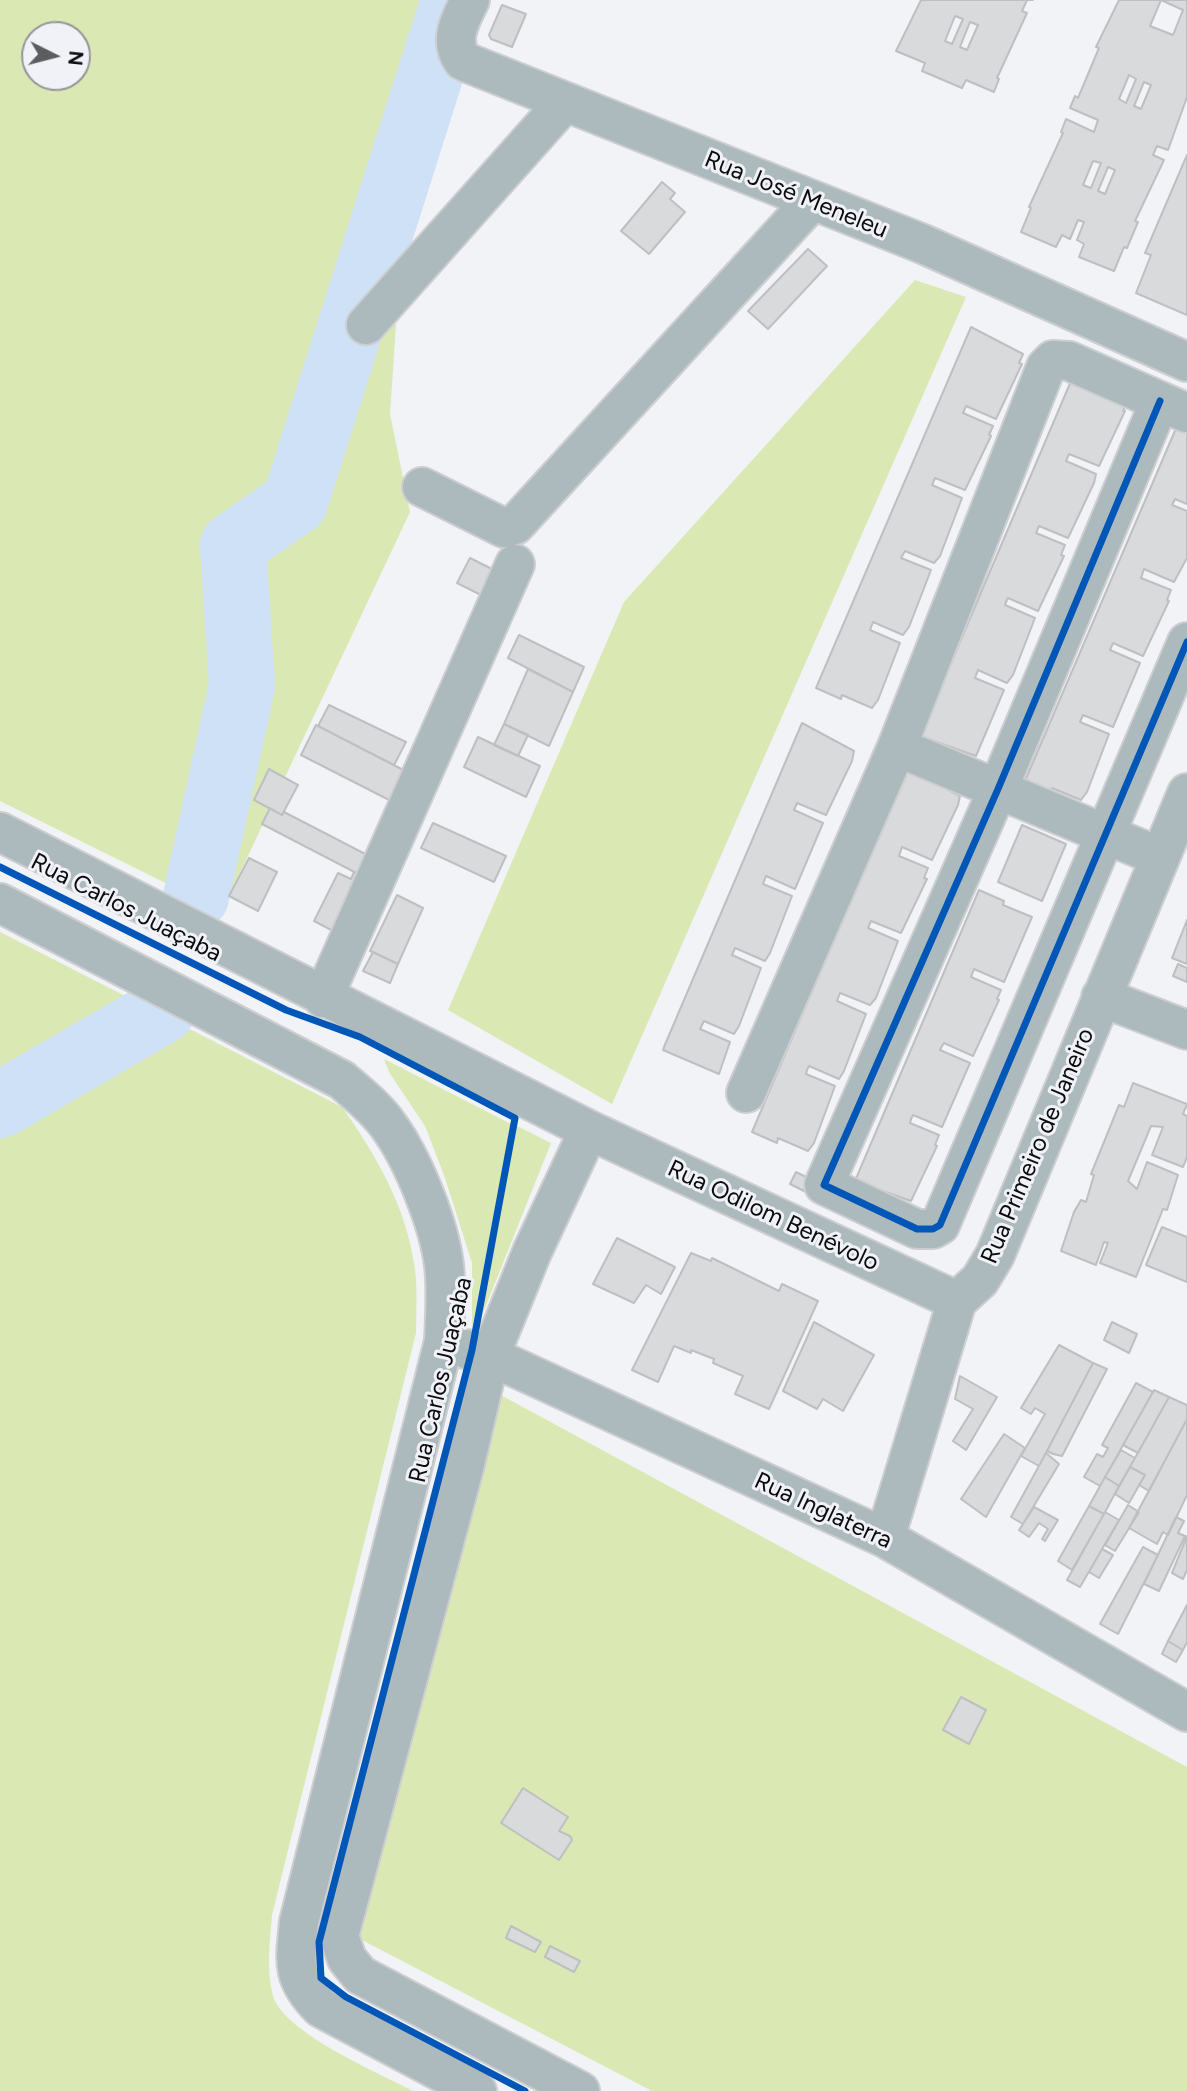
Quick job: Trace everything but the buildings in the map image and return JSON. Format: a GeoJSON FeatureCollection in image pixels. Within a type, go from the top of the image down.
{"type":"FeatureCollection","features":[{"type":"Feature","properties":{"kind":"street","name":"Rua José Meneleu"},"geometry":{"type":"LineString","coordinates":[[470,0],[455,36],[456,52],[463,61],[923,244],[1187,362]]}},
{"type":"Feature","properties":{"kind":"street"},"geometry":{"type":"LineString","coordinates":[[366,325],[564,103]]}},
{"type":"Feature","properties":{"kind":"street"},"geometry":{"type":"LineString","coordinates":[[422,487],[504,528],[515,525],[812,201]]}},
{"type":"Feature","properties":{"kind":"street"},"geometry":{"type":"LineString","coordinates":[[747,1093],[897,747],[1046,367],[1052,360],[1069,361],[1173,407],[998,789],[824,1185],[917,1229],[933,1229],[940,1224],[1187,642]]}},
{"type":"Feature","properties":{"kind":"street"},"geometry":{"type":"LineString","coordinates":[[323,998],[515,564]]}},
{"type":"Feature","properties":{"kind":"street"},"geometry":{"type":"LineString","coordinates":[[897,747],[1160,857]]}},
{"type":"Feature","properties":{"kind":"street","name":"Rua Primeiro de Janeiro"},"geometry":{"type":"LineString","coordinates":[[886,1538],[957,1301],[979,1280],[995,1255],[1187,793]]}},
{"type":"Feature","properties":{"kind":"street","name":"Rua Carlos Juaçaba"},"geometry":{"type":"LineString","coordinates":[[0,832],[323,998],[589,1130],[532,1252],[490,1356],[465,1464],[339,1936],[347,1959],[360,1975],[580,2091]]}},
{"type":"Feature","properties":{"kind":"street","name":"Rua Carlos Juaçaba"},"geometry":{"type":"LineString","coordinates":[[0,903],[342,1080],[372,1105],[400,1143],[438,1237],[446,1288],[444,1341],[299,1922],[295,1958],[302,1987],[321,2008],[477,2091]]}},
{"type":"Feature","properties":{"kind":"street"},"geometry":{"type":"LineString","coordinates":[[1101,997],[1187,1030]]}},
{"type":"Feature","properties":{"kind":"street","name":"Rua Odilom Benévolo"},"geometry":{"type":"LineString","coordinates":[[589,1130],[957,1301]]}},
{"type":"Feature","properties":{"kind":"street","name":"Rua Inglaterra"},"geometry":{"type":"LineString","coordinates":[[444,1341],[490,1356],[886,1538],[1187,1712]]}},
{"type":"Feature","properties":{"kind":"green space"},"geometry":{"type":"Polygon","coordinates":[[[0,0],[489,0],[403,220],[390,414],[410,512],[222,911],[0,801],[0,0]]]}},
{"type":"Feature","properties":{"kind":"green space"},"geometry":{"type":"Polygon","coordinates":[[[915,280],[966,297],[612,1104],[448,1010],[624,602],[915,280]]]}},
{"type":"Feature","properties":{"kind":"green space"},"geometry":{"type":"Polygon","coordinates":[[[0,932],[342,1107],[377,1162],[404,1221],[415,1271],[416,1333],[272,1915],[269,1966],[273,1996],[281,2010],[295,2024],[334,2051],[413,2091],[0,2091],[0,932]]]}},
{"type":"Feature","properties":{"kind":"green space"},"geometry":{"type":"Polygon","coordinates":[[[384,1059],[511,1124],[472,1328],[472,1263],[444,1175],[425,1126],[389,1072],[384,1059]]]}},
{"type":"Feature","properties":{"kind":"green space"},"geometry":{"type":"Polygon","coordinates":[[[515,1125],[551,1143],[477,1328],[515,1125]]]}},
{"type":"Feature","properties":{"kind":"green space"},"geometry":{"type":"Polygon","coordinates":[[[497,1393],[1187,1767],[1187,2091],[652,2091],[360,1939],[497,1393]]]}},
{"type":"Feature","properties":{"kind":"waterway"},"geometry":{"type":"LineString","coordinates":[[196,897],[242,686],[233,545],[295,502],[454,0]]}},
{"type":"Feature","properties":{"kind":"waterway"},"geometry":{"type":"LineString","coordinates":[[0,1105],[162,1011]]}},
{"type":"Feature","properties":{"kind":"cycle path"},"geometry":{"type":"LineString","coordinates":[[1160,401],[998,789],[824,1185],[917,1229],[933,1229],[940,1225],[1187,642]]}},
{"type":"Feature","properties":{"kind":"cycle path"},"geometry":{"type":"LineString","coordinates":[[0,867],[286,1010],[360,1037],[515,1118],[472,1350],[319,1942],[321,1978],[346,1997],[525,2091]]}}]}
